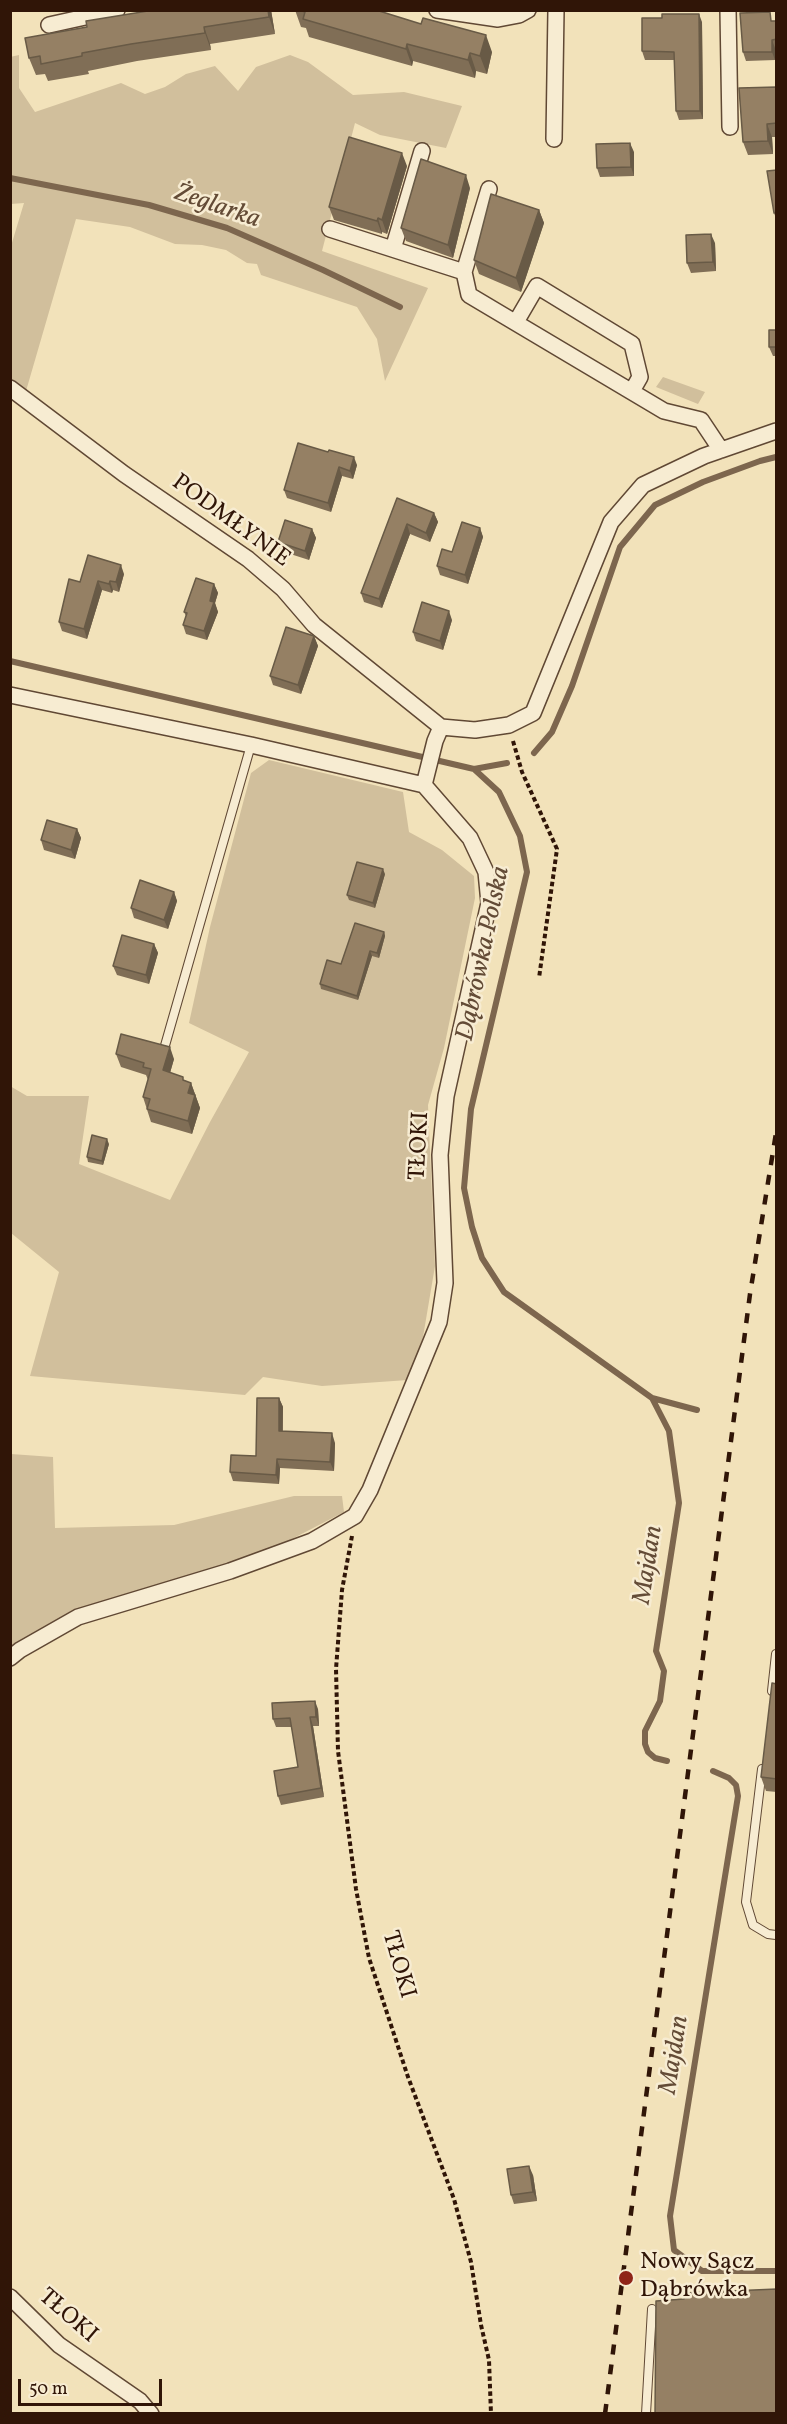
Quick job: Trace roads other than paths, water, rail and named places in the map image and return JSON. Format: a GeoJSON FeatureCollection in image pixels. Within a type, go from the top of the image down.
{"type":"FeatureCollection","features":[{"type":"Feature","properties":{"kind":"street"},"geometry":{"type":"LineString","coordinates":[[49,25],[117,10]]}},
{"type":"Feature","properties":{"kind":"street"},"geometry":{"type":"LineString","coordinates":[[437,10],[498,19],[519,15],[528,10]]}},
{"type":"Feature","properties":{"kind":"street"},"geometry":{"type":"LineString","coordinates":[[554,139],[556,10]]}},
{"type":"Feature","properties":{"kind":"street"},"geometry":{"type":"LineString","coordinates":[[728,10],[730,128]]}},
{"type":"Feature","properties":{"kind":"street"},"geometry":{"type":"LineString","coordinates":[[393,249],[422,151]]}},
{"type":"Feature","properties":{"kind":"street"},"geometry":{"type":"LineString","coordinates":[[489,189],[464,272],[469,295],[664,411],[701,420],[721,450]]}},
{"type":"Feature","properties":{"kind":"street"},"geometry":{"type":"LineString","coordinates":[[330,230],[464,272]]}},
{"type":"Feature","properties":{"kind":"street"},"geometry":{"type":"LineString","coordinates":[[516,322],[537,286],[633,344],[640,378],[632,391]]}},
{"type":"Feature","properties":{"kind":"street","name":"PODMŁYNIE"},"geometry":{"type":"LineString","coordinates":[[10,388],[124,474],[248,559],[283,589],[314,625],[438,734]]}},
{"type":"Feature","properties":{"kind":"street"},"geometry":{"type":"LineString","coordinates":[[10,695],[426,779],[438,734],[509,725],[533,713],[610,522],[643,485],[721,450],[777,431]]}},
{"type":"Feature","properties":{"kind":"street","name":"TŁOKI"},"geometry":{"type":"LineString","coordinates":[[10,1658],[78,1617],[230,1571],[312,1541],[355,1516],[374,1479],[439,1322],[445,1282],[440,1155],[446,1096],[489,903],[486,872],[470,838],[426,779]]}},
{"type":"Feature","properties":{"kind":"street","name":"TŁOKI"},"geometry":{"type":"LineString","coordinates":[[10,2297],[59,2344],[140,2401],[151,2414]]}},
{"type":"Feature","properties":{"kind":"lane"},"geometry":{"type":"LineString","coordinates":[[164,1048],[251,745]]}},
{"type":"Feature","properties":{"kind":"lane"},"geometry":{"type":"LineString","coordinates":[[770,1705],[777,1654]]}},
{"type":"Feature","properties":{"kind":"lane"},"geometry":{"type":"LineString","coordinates":[[763,1763],[746,1902],[753,1926],[768,1934],[777,1935]]}},
{"type":"Feature","properties":{"kind":"lane"},"geometry":{"type":"LineString","coordinates":[[646,2414],[652,2309]]}},
{"type":"Feature","properties":{"kind":"waterway","name":"Żeglarka"},"geometry":{"type":"LineString","coordinates":[[10,178],[149,205],[227,228],[400,307]]}},
{"type":"Feature","properties":{"kind":"waterway"},"geometry":{"type":"LineString","coordinates":[[534,753],[552,732],[572,686],[620,547],[655,505],[703,482],[776,457]]}},
{"type":"Feature","properties":{"kind":"waterway","name":"Dąbrówka Polska"},"geometry":{"type":"LineString","coordinates":[[10,661],[474,769],[499,792],[520,836],[527,872],[471,1109],[464,1188],[472,1227],[482,1258],[504,1292],[652,1398],[697,1410]]}},
{"type":"Feature","properties":{"kind":"waterway"},"geometry":{"type":"LineString","coordinates":[[474,769],[507,763]]}},
{"type":"Feature","properties":{"kind":"waterway","name":"Majdan"},"geometry":{"type":"LineString","coordinates":[[652,1398],[669,1431],[679,1503],[656,1651],[664,1671],[660,1701],[645,1731],[645,1744],[648,1752],[655,1758],[667,1761]]}},
{"type":"Feature","properties":{"kind":"waterway","name":"Majdan"},"geometry":{"type":"LineString","coordinates":[[713,1771],[729,1778],[736,1785],[738,1796],[670,2216],[674,2250],[702,2271],[776,2271]]}},
{"type":"Feature","properties":{"kind":"railway"},"geometry":{"type":"LineString","coordinates":[[605,2414],[750,1294],[776,1133]]}},
{"type":"Feature","properties":{"kind":"place","name":"Nowy Sącz Dąbrówka"},"geometry":{"type":"Point","coordinates":[626,2278]}}]}
